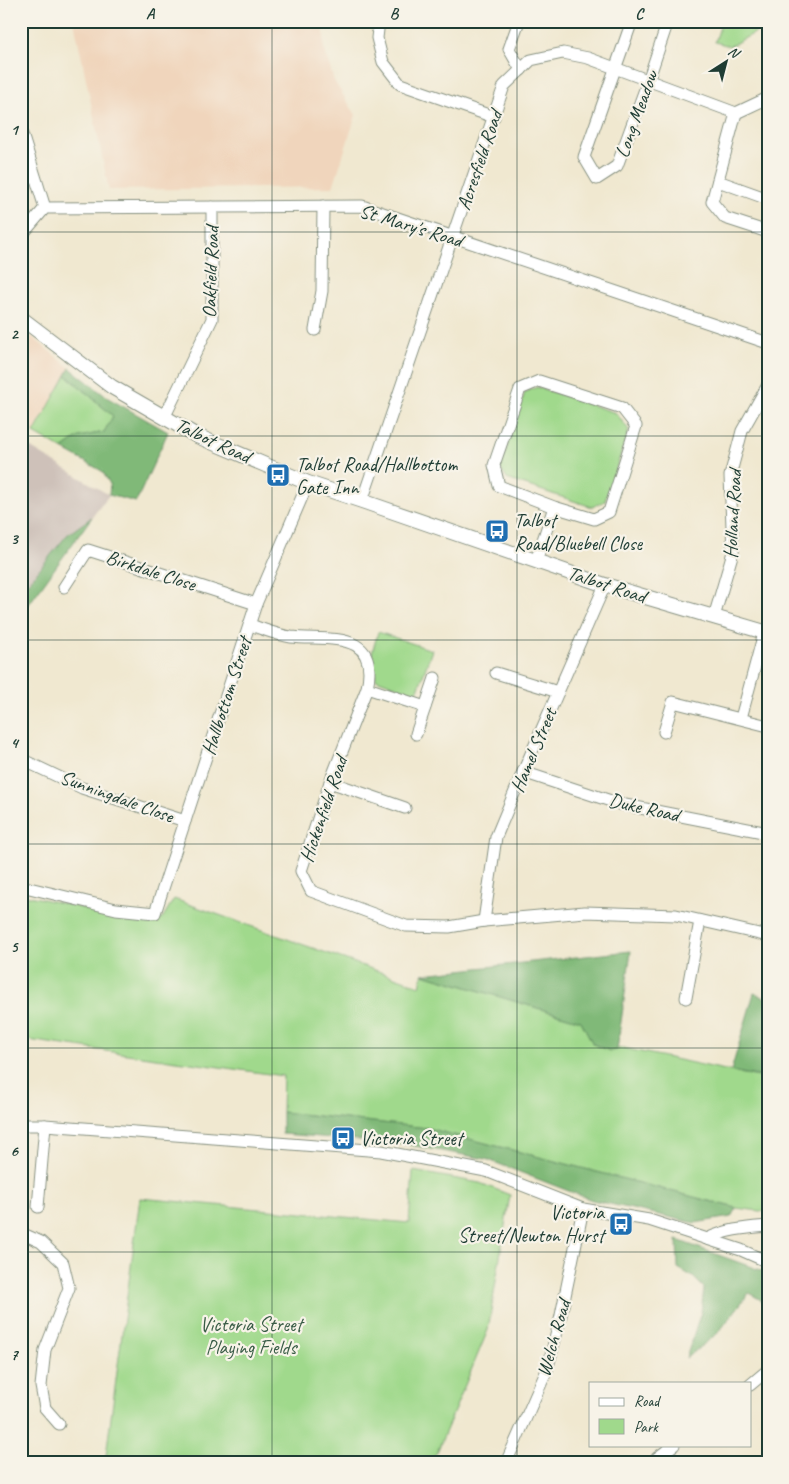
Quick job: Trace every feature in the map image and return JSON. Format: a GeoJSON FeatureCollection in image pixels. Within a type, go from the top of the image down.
{"type":"FeatureCollection","features":[{"type":"Feature","properties":{"kind":"street"},"geometry":{"type":"LineString","coordinates":[[379,21],[377,38],[383,62],[400,84],[494,117]]}},
{"type":"Feature","properties":{"kind":"street"},"geometry":{"type":"LineString","coordinates":[[520,21],[509,49],[521,70]]}},
{"type":"Feature","properties":{"kind":"street","name":"Long Meadow"},"geometry":{"type":"LineString","coordinates":[[632,21],[584,157],[597,179],[617,166],[648,80],[666,24],[665,21]]}},
{"type":"Feature","properties":{"kind":"street","name":"Acresfield Road"},"geometry":{"type":"LineString","coordinates":[[362,501],[504,86],[531,60],[563,53],[588,58],[736,113]]}},
{"type":"Feature","properties":{"kind":"street"},"geometry":{"type":"LineString","coordinates":[[768,98],[736,113],[712,202],[725,218],[768,232]]}},
{"type":"Feature","properties":{"kind":"street"},"geometry":{"type":"LineString","coordinates":[[21,131],[45,208],[21,236]]}},
{"type":"Feature","properties":{"kind":"street"},"geometry":{"type":"LineString","coordinates":[[718,182],[768,199]]}},
{"type":"Feature","properties":{"kind":"street"},"geometry":{"type":"LineString","coordinates":[[315,330],[322,291],[323,206]]}},
{"type":"Feature","properties":{"kind":"street","name":"St Mary's Road"},"geometry":{"type":"LineString","coordinates":[[45,208],[362,206],[452,238],[768,343]]}},
{"type":"Feature","properties":{"kind":"street","name":"Oakfield Road"},"geometry":{"type":"LineString","coordinates":[[164,418],[212,318],[212,207]]}},
{"type":"Feature","properties":{"kind":"street","name":"Talbot Road"},"geometry":{"type":"LineString","coordinates":[[21,318],[112,387],[196,436],[308,483],[605,585],[766,633]]}},
{"type":"Feature","properties":{"kind":"street"},"geometry":{"type":"LineString","coordinates":[[539,380],[622,408],[636,426],[609,512],[594,519],[554,507],[499,486],[494,465],[520,389],[539,380]]}},
{"type":"Feature","properties":{"kind":"street","name":"Holland Road"},"geometry":{"type":"LineString","coordinates":[[714,618],[733,552],[730,476],[742,431],[766,390]]}},
{"type":"Feature","properties":{"kind":"street","name":"Hallbottom Street"},"geometry":{"type":"LineString","coordinates":[[21,886],[116,909],[155,913],[256,604],[308,483]]}},
{"type":"Feature","properties":{"kind":"street"},"geometry":{"type":"LineString","coordinates":[[536,561],[554,507]]}},
{"type":"Feature","properties":{"kind":"street","name":"Birkdale Close"},"geometry":{"type":"LineString","coordinates":[[64,587],[88,550],[256,604]]}},
{"type":"Feature","properties":{"kind":"street","name":"Hamel Street"},"geometry":{"type":"LineString","coordinates":[[484,921],[496,837],[605,585]]}},
{"type":"Feature","properties":{"kind":"street","name":"Hickenfield Road"},"geometry":{"type":"LineString","coordinates":[[250,625],[289,636],[336,638],[353,643],[366,658],[370,674],[367,688],[330,782],[301,871],[311,891],[406,926],[450,927],[484,921],[585,912],[676,916],[768,936]]}},
{"type":"Feature","properties":{"kind":"street"},"geometry":{"type":"LineString","coordinates":[[740,718],[766,633]]}},
{"type":"Feature","properties":{"kind":"street"},"geometry":{"type":"LineString","coordinates":[[496,673],[558,692]]}},
{"type":"Feature","properties":{"kind":"street"},"geometry":{"type":"LineString","coordinates":[[416,734],[435,678]]}},
{"type":"Feature","properties":{"kind":"street"},"geometry":{"type":"LineString","coordinates":[[367,688],[425,707]]}},
{"type":"Feature","properties":{"kind":"street"},"geometry":{"type":"LineString","coordinates":[[664,732],[673,702],[768,726]]}},
{"type":"Feature","properties":{"kind":"street","name":"Sunningdale Close"},"geometry":{"type":"LineString","coordinates":[[21,759],[82,788],[185,821]]}},
{"type":"Feature","properties":{"kind":"street","name":"Duke Road"},"geometry":{"type":"LineString","coordinates":[[523,772],[620,804],[768,833]]}},
{"type":"Feature","properties":{"kind":"street"},"geometry":{"type":"LineString","coordinates":[[330,782],[405,808]]}},
{"type":"Feature","properties":{"kind":"street"},"geometry":{"type":"LineString","coordinates":[[686,998],[700,921]]}},
{"type":"Feature","properties":{"kind":"street"},"geometry":{"type":"LineString","coordinates":[[21,1125],[44,1125],[381,1151],[486,1171],[583,1209],[649,1220],[741,1250],[768,1262]]}},
{"type":"Feature","properties":{"kind":"street"},"geometry":{"type":"LineString","coordinates":[[38,1207],[44,1125]]}},
{"type":"Feature","properties":{"kind":"street","name":"Welch Road"},"geometry":{"type":"LineString","coordinates":[[506,1463],[547,1370],[560,1320],[583,1209]]}},
{"type":"Feature","properties":{"kind":"street"},"geometry":{"type":"LineString","coordinates":[[707,1239],[719,1232],[734,1228],[768,1226]]}},
{"type":"Feature","properties":{"kind":"street"},"geometry":{"type":"LineString","coordinates":[[21,1233],[41,1242],[63,1263],[69,1288],[45,1350],[41,1386],[45,1408],[59,1424]]}},
{"type":"Feature","properties":{"kind":"street"},"geometry":{"type":"LineString","coordinates":[[752,1383],[768,1370]]}},
{"type":"Feature","properties":{"kind":"street"},"geometry":{"type":"LineString","coordinates":[[655,1463],[657,1458],[673,1446]]}},
{"type":"Feature","properties":{"kind":"shaded area"},"geometry":{"type":"Polygon","coordinates":[[[74,21],[324,21],[324,48],[334,81],[356,115],[333,187],[109,190],[74,21]]]}},
{"type":"Feature","properties":{"kind":"shaded area"},"geometry":{"type":"Polygon","coordinates":[[[21,328],[70,368],[34,433],[21,426],[21,328]]]}},
{"type":"Feature","properties":{"kind":"shaded area"},"geometry":{"type":"Polygon","coordinates":[[[21,442],[109,495],[92,517],[67,535],[21,592],[21,442]]]}},
{"type":"Feature","properties":{"kind":"green space"},"geometry":{"type":"Polygon","coordinates":[[[722,21],[768,21],[768,26],[730,46],[715,42],[722,21]]]}},
{"type":"Feature","properties":{"kind":"green space"},"geometry":{"type":"Polygon","coordinates":[[[70,368],[108,398],[168,432],[136,502],[109,495],[110,484],[102,471],[62,449],[79,437],[104,432],[113,416],[66,375],[70,368]]]}},
{"type":"Feature","properties":{"kind":"green space"},"geometry":{"type":"Polygon","coordinates":[[[66,375],[113,416],[104,432],[79,437],[62,449],[34,433],[66,375]]]}},
{"type":"Feature","properties":{"kind":"green space"},"geometry":{"type":"Polygon","coordinates":[[[537,387],[616,413],[629,430],[605,501],[592,507],[507,479],[500,468],[525,392],[537,387]]]}},
{"type":"Feature","properties":{"kind":"green space"},"geometry":{"type":"Polygon","coordinates":[[[92,517],[21,615],[21,592],[67,535],[92,517]]]}},
{"type":"Feature","properties":{"kind":"green space"},"geometry":{"type":"Polygon","coordinates":[[[378,632],[432,650],[418,690],[415,693],[376,679],[372,653],[378,632]]]}},
{"type":"Feature","properties":{"kind":"green space"},"geometry":{"type":"Polygon","coordinates":[[[21,894],[147,923],[155,923],[163,917],[174,899],[420,986],[423,974],[581,1021],[593,1044],[610,1051],[623,1048],[768,1078],[768,1212],[736,1208],[427,1128],[282,1112],[283,1076],[21,1039],[21,894]]]}},
{"type":"Feature","properties":{"kind":"green space"},"geometry":{"type":"Polygon","coordinates":[[[631,951],[617,1050],[610,1051],[593,1044],[581,1021],[423,974],[631,951]]]}},
{"type":"Feature","properties":{"kind":"green space"},"geometry":{"type":"Polygon","coordinates":[[[754,993],[768,999],[768,1078],[731,1071],[754,993]]]}},
{"type":"Feature","properties":{"kind":"green space"},"geometry":{"type":"Polygon","coordinates":[[[282,1112],[427,1128],[736,1208],[731,1217],[695,1223],[592,1200],[486,1159],[398,1143],[282,1134],[282,1112]]]}},
{"type":"Feature","properties":{"kind":"green space","name":"Victoria Street Playing Fields"},"geometry":{"type":"Polygon","coordinates":[[[413,1171],[480,1183],[510,1195],[488,1330],[437,1452],[428,1463],[105,1463],[140,1198],[409,1223],[413,1171]]]}},
{"type":"Feature","properties":{"kind":"green space"},"geometry":{"type":"Polygon","coordinates":[[[677,1240],[768,1273],[768,1304],[749,1293],[718,1333],[686,1358],[701,1312],[704,1288],[693,1277],[678,1268],[677,1240]]]}},
{"type":"Feature","properties":{"kind":"place","name":"Talbot Road/Hallbottom Gate Inn"},"geometry":{"type":"Point","coordinates":[278,475]}},
{"type":"Feature","properties":{"kind":"place","name":"Talbot Road/Bluebell Close"},"geometry":{"type":"Point","coordinates":[497,531]}},
{"type":"Feature","properties":{"kind":"place","name":"Victoria Street"},"geometry":{"type":"Point","coordinates":[343,1138]}},
{"type":"Feature","properties":{"kind":"place","name":"Victoria Street/Newton Hurst"},"geometry":{"type":"Point","coordinates":[621,1224]}}]}
